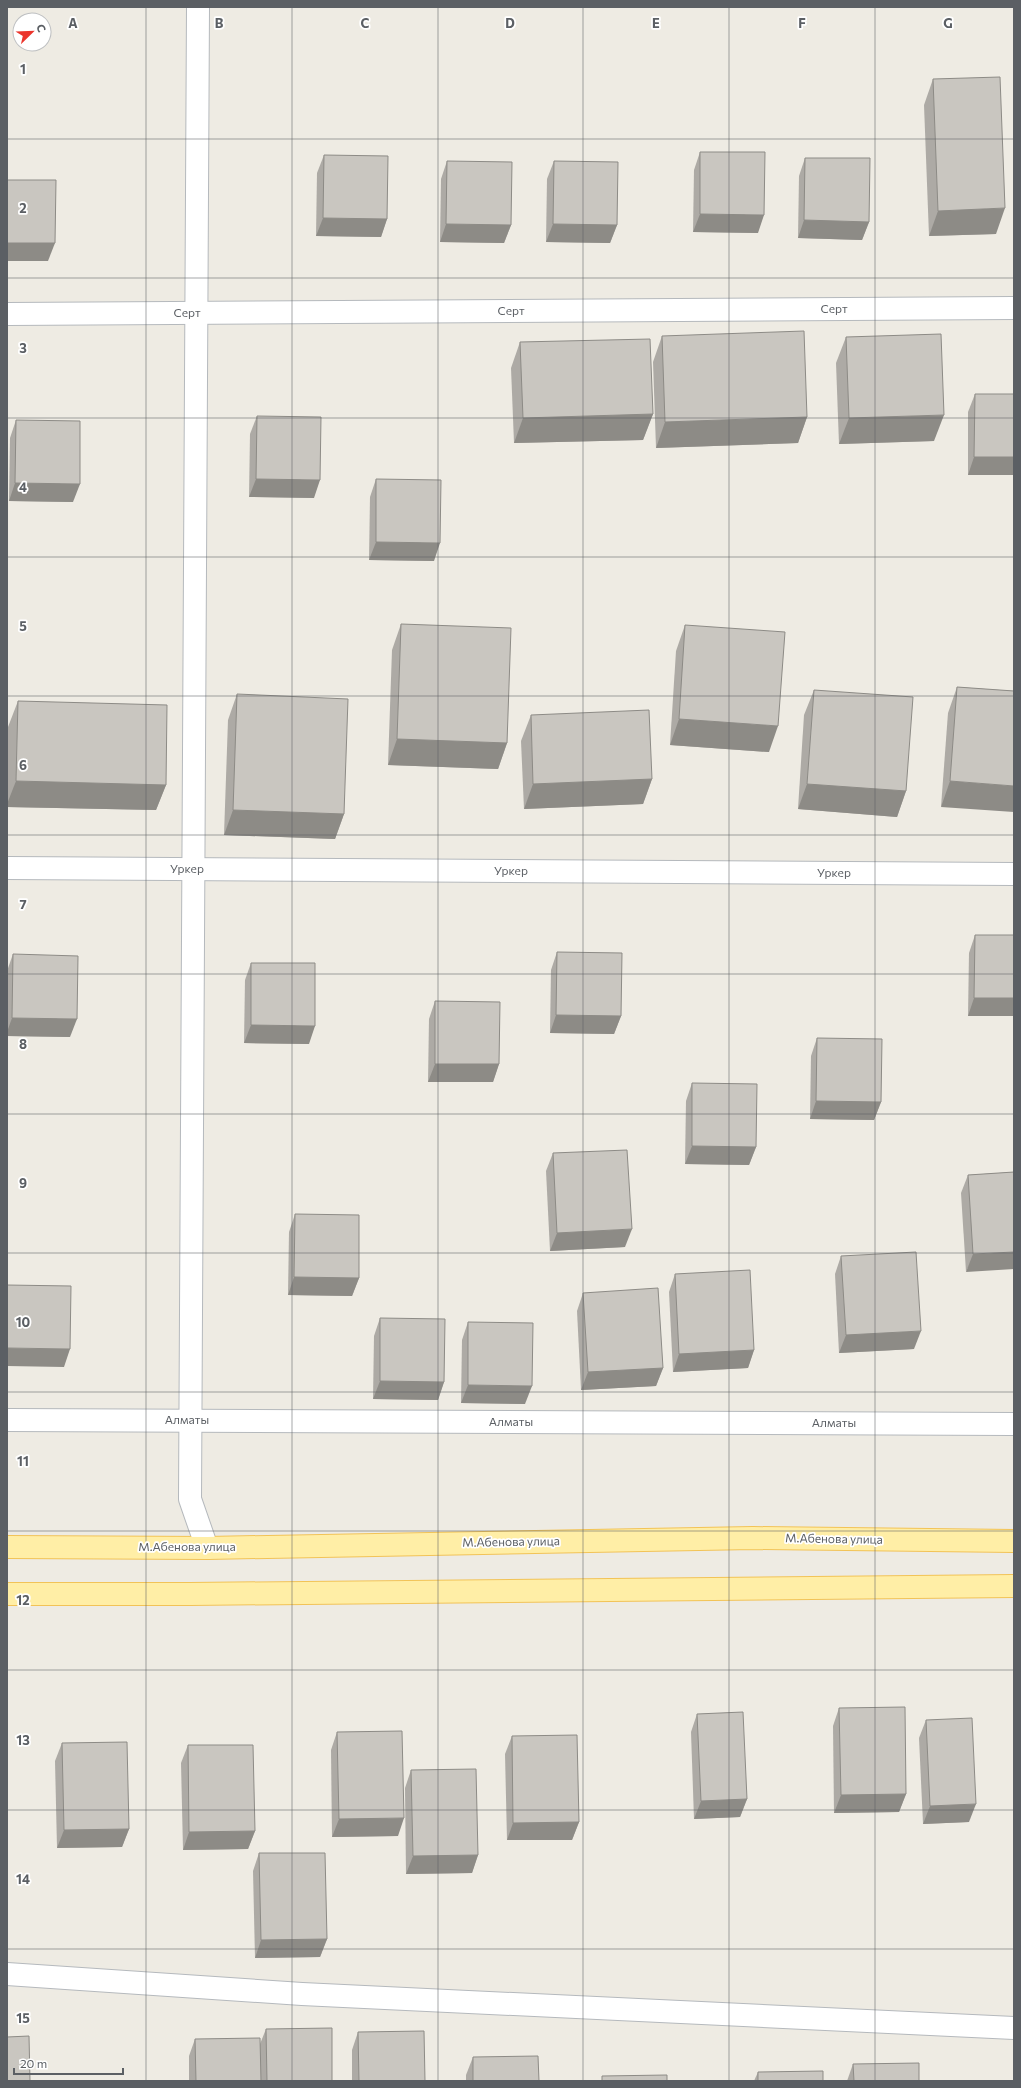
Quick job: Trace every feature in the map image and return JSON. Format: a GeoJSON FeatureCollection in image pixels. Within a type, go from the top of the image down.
{"type":"FeatureCollection","features":[{"type":"Feature","properties":{"kind":"main road","name":"М.Абенова улица"},"geometry":{"type":"LineString","coordinates":[[7,1547],[207,1548],[753,1538],[1014,1541]]}},
{"type":"Feature","properties":{"kind":"main road"},"geometry":{"type":"LineString","coordinates":[[7,1594],[198,1594],[1014,1586]]}},
{"type":"Feature","properties":{"kind":"street"},"geometry":{"type":"LineString","coordinates":[[198,7],[190,1499],[207,1548]]}},
{"type":"Feature","properties":{"kind":"street","name":"Серт"},"geometry":{"type":"LineString","coordinates":[[7,314],[1014,308]]}},
{"type":"Feature","properties":{"kind":"street","name":"Уркер"},"geometry":{"type":"LineString","coordinates":[[7,868],[1014,874]]}},
{"type":"Feature","properties":{"kind":"street","name":"Алматы"},"geometry":{"type":"LineString","coordinates":[[7,1420],[1014,1424]]}},
{"type":"Feature","properties":{"kind":"street"},"geometry":{"type":"LineString","coordinates":[[7,1974],[302,1994],[1014,2028]]}},
{"type":"Feature","properties":{"kind":"building"},"geometry":{"type":"Polygon","coordinates":[[[1000,77],[1005,208],[938,211],[933,79],[1000,77]]]}},
{"type":"Feature","properties":{"kind":"building"},"geometry":{"type":"Polygon","coordinates":[[[700,152],[765,152],[764,215],[700,214],[700,152]]]}},
{"type":"Feature","properties":{"kind":"building"},"geometry":{"type":"Polygon","coordinates":[[[324,155],[388,156],[387,219],[323,218],[324,155]]]}},
{"type":"Feature","properties":{"kind":"building"},"geometry":{"type":"Polygon","coordinates":[[[805,158],[870,158],[869,222],[804,220],[805,158]]]}},
{"type":"Feature","properties":{"kind":"building"},"geometry":{"type":"Polygon","coordinates":[[[447,161],[512,162],[511,225],[446,224],[447,161]]]}},
{"type":"Feature","properties":{"kind":"building"},"geometry":{"type":"Polygon","coordinates":[[[554,161],[618,162],[617,225],[553,224],[554,161]]]}},
{"type":"Feature","properties":{"kind":"building"},"geometry":{"type":"Polygon","coordinates":[[[7,180],[56,180],[55,243],[7,243],[7,180]]]}},
{"type":"Feature","properties":{"kind":"building"},"geometry":{"type":"Polygon","coordinates":[[[804,331],[807,417],[665,422],[662,336],[804,331]]]}},
{"type":"Feature","properties":{"kind":"building"},"geometry":{"type":"Polygon","coordinates":[[[941,334],[944,415],[849,418],[846,337],[941,334]]]}},
{"type":"Feature","properties":{"kind":"building"},"geometry":{"type":"Polygon","coordinates":[[[650,339],[653,414],[523,418],[520,342],[650,339]]]}},
{"type":"Feature","properties":{"kind":"building"},"geometry":{"type":"Polygon","coordinates":[[[975,394],[1014,394],[1014,457],[974,457],[975,394]]]}},
{"type":"Feature","properties":{"kind":"building"},"geometry":{"type":"Polygon","coordinates":[[[257,416],[321,417],[320,480],[256,479],[257,416]]]}},
{"type":"Feature","properties":{"kind":"building"},"geometry":{"type":"Polygon","coordinates":[[[16,420],[80,421],[80,484],[15,483],[16,420]]]}},
{"type":"Feature","properties":{"kind":"building"},"geometry":{"type":"Polygon","coordinates":[[[376,479],[441,480],[440,543],[376,542],[376,479]]]}},
{"type":"Feature","properties":{"kind":"building"},"geometry":{"type":"Polygon","coordinates":[[[401,624],[511,628],[507,743],[397,739],[401,624]]]}},
{"type":"Feature","properties":{"kind":"building"},"geometry":{"type":"Polygon","coordinates":[[[685,625],[785,632],[778,726],[679,719],[685,625]]]}},
{"type":"Feature","properties":{"kind":"building"},"geometry":{"type":"Polygon","coordinates":[[[957,687],[1014,691],[1014,786],[950,781],[957,687]]]}},
{"type":"Feature","properties":{"kind":"building"},"geometry":{"type":"Polygon","coordinates":[[[814,690],[913,697],[906,791],[807,784],[814,690]]]}},
{"type":"Feature","properties":{"kind":"building"},"geometry":{"type":"Polygon","coordinates":[[[237,694],[348,699],[344,814],[233,810],[237,694]]]}},
{"type":"Feature","properties":{"kind":"building"},"geometry":{"type":"Polygon","coordinates":[[[18,701],[167,705],[166,785],[16,781],[18,701]]]}},
{"type":"Feature","properties":{"kind":"building"},"geometry":{"type":"Polygon","coordinates":[[[649,710],[652,779],[533,784],[531,715],[649,710]]]}},
{"type":"Feature","properties":{"kind":"building"},"geometry":{"type":"Polygon","coordinates":[[[975,935],[1014,935],[1014,998],[974,998],[975,935]]]}},
{"type":"Feature","properties":{"kind":"building"},"geometry":{"type":"Polygon","coordinates":[[[557,952],[622,953],[621,1016],[556,1015],[557,952]]]}},
{"type":"Feature","properties":{"kind":"building"},"geometry":{"type":"Polygon","coordinates":[[[13,954],[78,956],[77,1019],[12,1018],[13,954]]]}},
{"type":"Feature","properties":{"kind":"building"},"geometry":{"type":"Polygon","coordinates":[[[251,963],[315,963],[315,1026],[251,1025],[251,963]]]}},
{"type":"Feature","properties":{"kind":"building"},"geometry":{"type":"Polygon","coordinates":[[[435,1001],[500,1002],[499,1064],[435,1064],[435,1001]]]}},
{"type":"Feature","properties":{"kind":"building"},"geometry":{"type":"Polygon","coordinates":[[[817,1038],[882,1039],[881,1102],[816,1101],[817,1038]]]}},
{"type":"Feature","properties":{"kind":"building"},"geometry":{"type":"Polygon","coordinates":[[[692,1083],[757,1084],[756,1147],[692,1146],[692,1083]]]}},
{"type":"Feature","properties":{"kind":"building"},"geometry":{"type":"Polygon","coordinates":[[[627,1150],[632,1229],[557,1233],[553,1153],[627,1150]]]}},
{"type":"Feature","properties":{"kind":"building"},"geometry":{"type":"Polygon","coordinates":[[[1014,1172],[1014,1252],[973,1254],[968,1175],[1014,1172]]]}},
{"type":"Feature","properties":{"kind":"building"},"geometry":{"type":"Polygon","coordinates":[[[295,1214],[359,1215],[359,1278],[294,1277],[295,1214]]]}},
{"type":"Feature","properties":{"kind":"building"},"geometry":{"type":"Polygon","coordinates":[[[916,1252],[921,1331],[846,1335],[841,1256],[916,1252]]]}},
{"type":"Feature","properties":{"kind":"building"},"geometry":{"type":"Polygon","coordinates":[[[750,1270],[754,1350],[679,1354],[675,1274],[750,1270]]]}},
{"type":"Feature","properties":{"kind":"building"},"geometry":{"type":"Polygon","coordinates":[[[7,1285],[71,1286],[70,1349],[7,1348],[7,1285]]]}},
{"type":"Feature","properties":{"kind":"building"},"geometry":{"type":"Polygon","coordinates":[[[658,1288],[663,1368],[588,1372],[583,1293],[658,1288]]]}},
{"type":"Feature","properties":{"kind":"building"},"geometry":{"type":"Polygon","coordinates":[[[380,1318],[445,1319],[444,1382],[380,1381],[380,1318]]]}},
{"type":"Feature","properties":{"kind":"building"},"geometry":{"type":"Polygon","coordinates":[[[468,1322],[533,1323],[532,1386],[468,1385],[468,1322]]]}},
{"type":"Feature","properties":{"kind":"building"},"geometry":{"type":"Polygon","coordinates":[[[905,1707],[906,1794],[841,1795],[839,1708],[905,1707]]]}},
{"type":"Feature","properties":{"kind":"building"},"geometry":{"type":"Polygon","coordinates":[[[743,1712],[747,1799],[701,1801],[697,1714],[743,1712]]]}},
{"type":"Feature","properties":{"kind":"building"},"geometry":{"type":"Polygon","coordinates":[[[972,1718],[976,1804],[930,1806],[926,1720],[972,1718]]]}},
{"type":"Feature","properties":{"kind":"building"},"geometry":{"type":"Polygon","coordinates":[[[402,1731],[404,1818],[339,1819],[337,1732],[402,1731]]]}},
{"type":"Feature","properties":{"kind":"building"},"geometry":{"type":"Polygon","coordinates":[[[577,1735],[579,1822],[513,1823],[512,1736],[577,1735]]]}},
{"type":"Feature","properties":{"kind":"building"},"geometry":{"type":"Polygon","coordinates":[[[127,1742],[129,1829],[64,1830],[62,1743],[127,1742]]]}},
{"type":"Feature","properties":{"kind":"building"},"geometry":{"type":"Polygon","coordinates":[[[188,1745],[253,1745],[255,1831],[189,1832],[188,1745]]]}},
{"type":"Feature","properties":{"kind":"building"},"geometry":{"type":"Polygon","coordinates":[[[476,1769],[478,1855],[413,1856],[411,1770],[476,1769]]]}},
{"type":"Feature","properties":{"kind":"building"},"geometry":{"type":"Polygon","coordinates":[[[259,1853],[325,1853],[327,1939],[261,1940],[259,1853]]]}},
{"type":"Feature","properties":{"kind":"building"},"geometry":{"type":"Polygon","coordinates":[[[332,2028],[332,2081],[267,2081],[266,2029],[332,2028]]]}},
{"type":"Feature","properties":{"kind":"building"},"geometry":{"type":"Polygon","coordinates":[[[424,2031],[425,2081],[359,2081],[358,2032],[424,2031]]]}},
{"type":"Feature","properties":{"kind":"building"},"geometry":{"type":"Polygon","coordinates":[[[29,2036],[30,2081],[7,2081],[7,2037],[29,2036]]]}},
{"type":"Feature","properties":{"kind":"building"},"geometry":{"type":"Polygon","coordinates":[[[260,2038],[261,2081],[196,2081],[195,2039],[260,2038]]]}},
{"type":"Feature","properties":{"kind":"building"},"geometry":{"type":"Polygon","coordinates":[[[538,2056],[539,2081],[473,2081],[473,2057],[538,2056]]]}},
{"type":"Feature","properties":{"kind":"building"},"geometry":{"type":"Polygon","coordinates":[[[919,2063],[919,2081],[854,2081],[853,2064],[919,2063]]]}},
{"type":"Feature","properties":{"kind":"building"},"geometry":{"type":"Polygon","coordinates":[[[823,2071],[823,2081],[758,2081],[758,2072],[823,2071]]]}},
{"type":"Feature","properties":{"kind":"building"},"geometry":{"type":"Polygon","coordinates":[[[667,2075],[667,2081],[602,2081],[602,2076],[667,2075]]]}}]}
